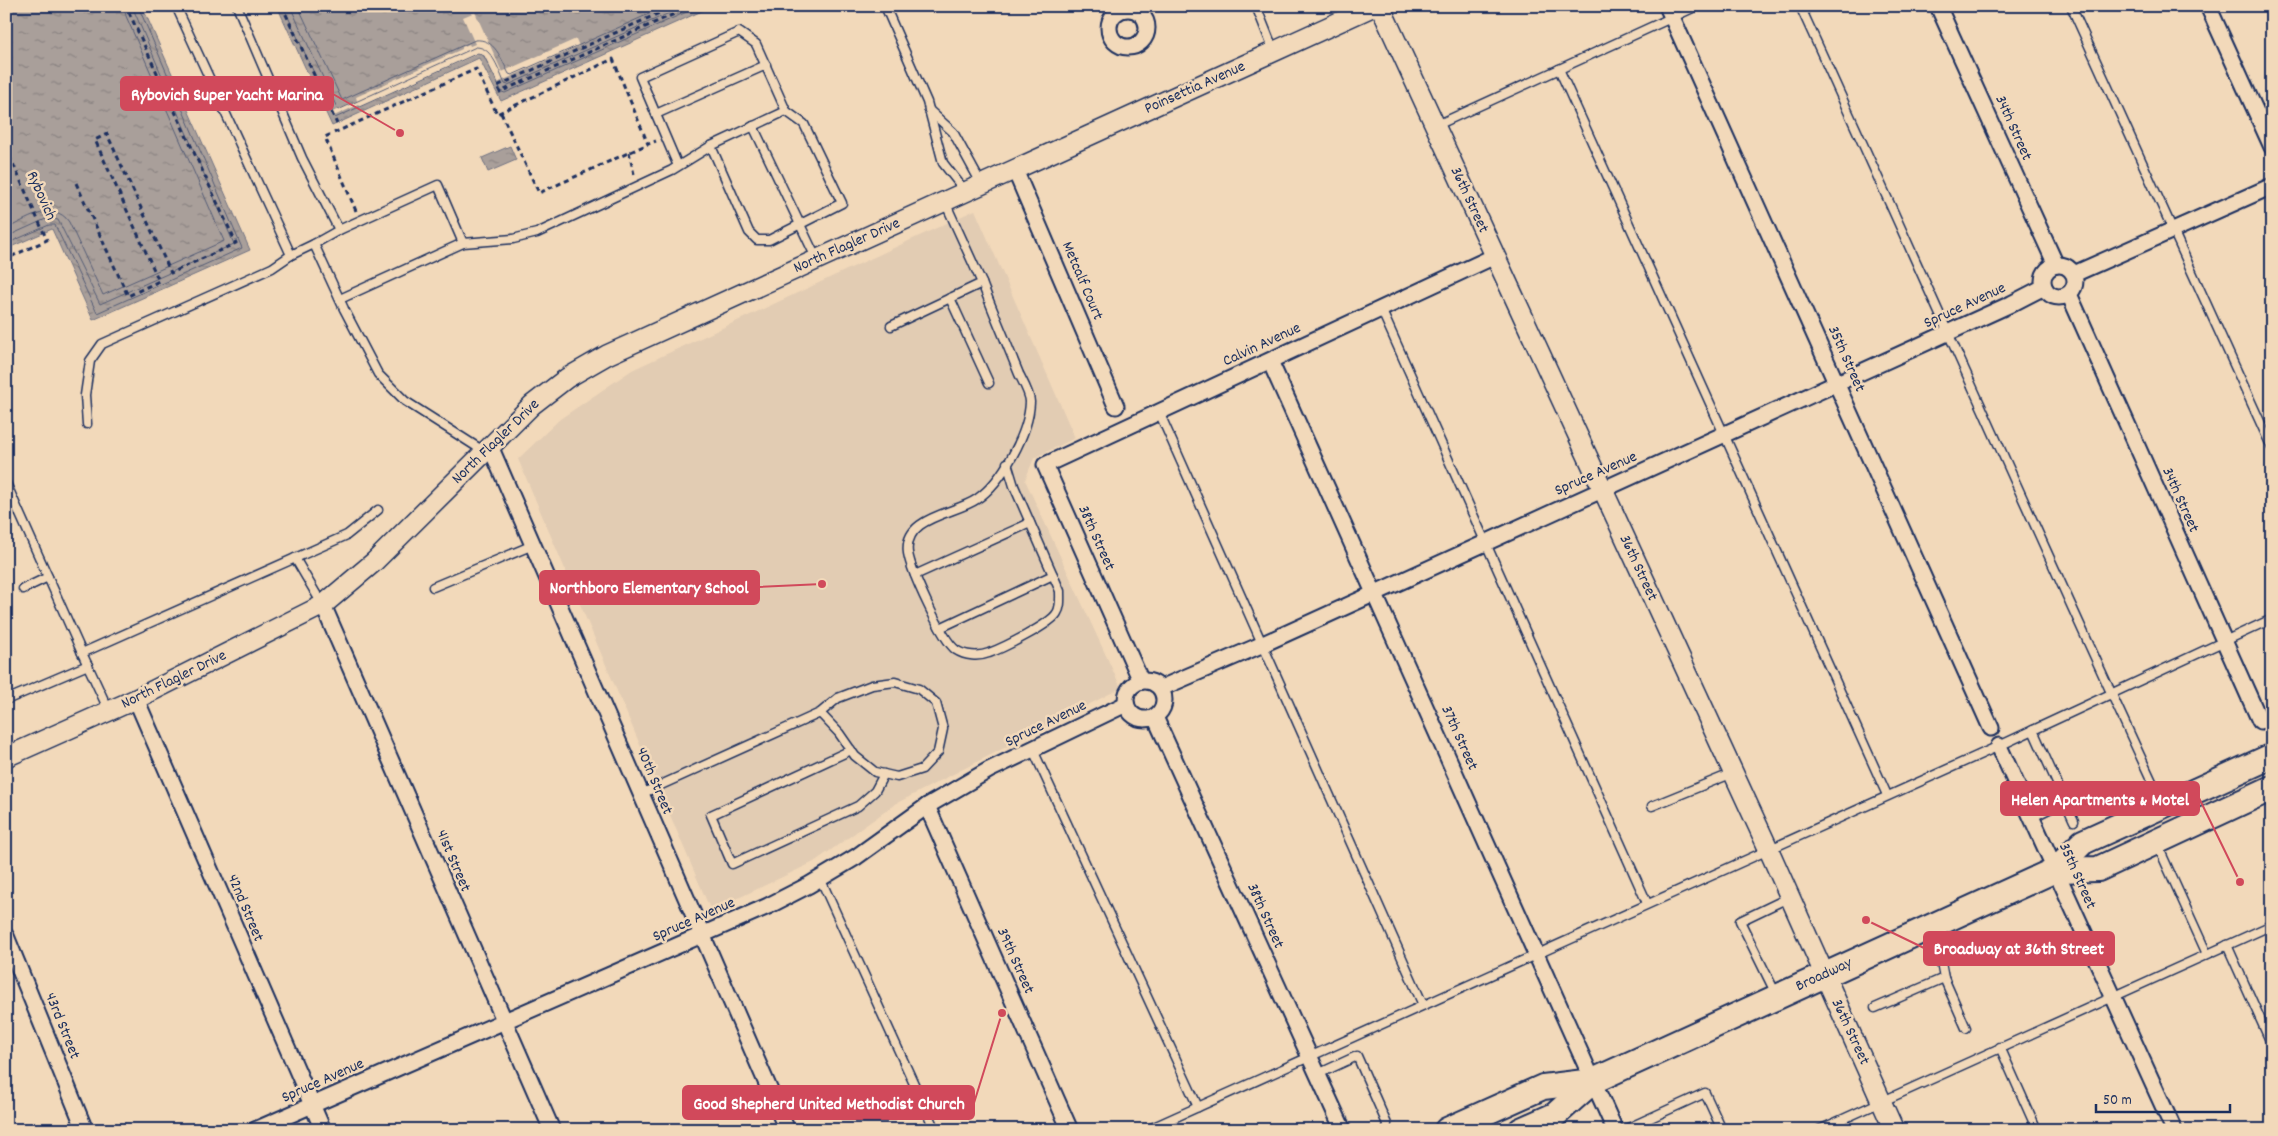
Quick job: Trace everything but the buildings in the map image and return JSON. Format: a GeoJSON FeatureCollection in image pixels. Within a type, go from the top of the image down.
{"type":"FeatureCollection","features":[{"type":"Feature","properties":{"kind":"main road","name":"Broadway"},"geometry":{"type":"LineString","coordinates":[[1522,1130],[1550,1124],[1554,1115],[1593,1081],[2055,870],[2083,842],[2272,756]]}},
{"type":"Feature","properties":{"kind":"main road","name":"Broadway"},"geometry":{"type":"LineString","coordinates":[[2055,870],[2098,868],[2272,788]]}},
{"type":"Feature","properties":{"kind":"main road","name":"Broadway"},"geometry":{"type":"LineString","coordinates":[[1447,1130],[1543,1087],[1593,1081]]}},
{"type":"Feature","properties":{"kind":"street","name":"Poinsettia Avenue"},"geometry":{"type":"LineString","coordinates":[[1015,170],[1374,6]]}},
{"type":"Feature","properties":{"kind":"street","name":"36th Street"},"geometry":{"type":"LineString","coordinates":[[1380,6],[1768,848],[1894,1130]]}},
{"type":"Feature","properties":{"kind":"street","name":"34th Street"},"geometry":{"type":"LineString","coordinates":[[1938,6],[2056,265]]}},
{"type":"Feature","properties":{"kind":"street"},"geometry":{"type":"LineString","coordinates":[[2208,6],[2272,147]]}},
{"type":"Feature","properties":{"kind":"street","name":"35th Street"},"geometry":{"type":"LineString","coordinates":[[1669,12],[1838,383],[1991,728]]}},
{"type":"Feature","properties":{"kind":"street","name":"North Flagler Drive"},"geometry":{"type":"LineString","coordinates":[[6,757],[136,699],[217,660],[323,605],[374,562],[532,404],[567,378],[607,355],[1015,170]]}},
{"type":"Feature","properties":{"kind":"street","name":"Metcalf Court"},"geometry":{"type":"LineString","coordinates":[[1015,170],[1116,406]]}},
{"type":"Feature","properties":{"kind":"street"},"geometry":{"type":"LineString","coordinates":[[2074,274],[2272,186]]}},
{"type":"Feature","properties":{"kind":"street","name":"Calvin Avenue"},"geometry":{"type":"LineString","coordinates":[[1045,464],[1495,256]]}},
{"type":"Feature","properties":{"kind":"street"},"geometry":{"type":"LineString","coordinates":[[2056,265],[2066,266],[2074,274],[2075,285],[2064,296],[2055,296],[2044,287],[2045,273],[2056,265]]}},
{"type":"Feature","properties":{"kind":"street","name":"Spruce Avenue"},"geometry":{"type":"LineString","coordinates":[[1161,688],[1375,594],[2044,287]]}},
{"type":"Feature","properties":{"kind":"street","name":"34th Street"},"geometry":{"type":"LineString","coordinates":[[2068,294],[2260,721]]}},
{"type":"Feature","properties":{"kind":"street","name":"37th Street"},"geometry":{"type":"LineString","coordinates":[[1270,361],[1616,1130]]}},
{"type":"Feature","properties":{"kind":"street","name":"40th Street"},"geometry":{"type":"LineString","coordinates":[[487,449],[533,545],[787,1130]]}},
{"type":"Feature","properties":{"kind":"street","name":"38th Street"},"geometry":{"type":"LineString","coordinates":[[1045,464],[1141,681]]}},
{"type":"Feature","properties":{"kind":"street","name":"41st Street"},"geometry":{"type":"LineString","coordinates":[[323,605],[552,1130]]}},
{"type":"Feature","properties":{"kind":"street"},"geometry":{"type":"LineString","coordinates":[[1152,681],[1161,688],[1165,700],[1160,712],[1155,716],[1150,719],[1138,718],[1129,710],[1126,704],[1127,692],[1135,683],[1152,681]]}},
{"type":"Feature","properties":{"kind":"street","name":"42nd Street"},"geometry":{"type":"LineString","coordinates":[[136,699],[322,1130]]}},
{"type":"Feature","properties":{"kind":"street","name":"Spruce Avenue"},"geometry":{"type":"LineString","coordinates":[[256,1130],[760,910],[856,857],[927,806],[989,770],[1126,704]]}},
{"type":"Feature","properties":{"kind":"street","name":"38th Street"},"geometry":{"type":"LineString","coordinates":[[1155,716],[1343,1130]]}},
{"type":"Feature","properties":{"kind":"street","name":"35th Street"},"geometry":{"type":"LineString","coordinates":[[1999,746],[2174,1130]]}},
{"type":"Feature","properties":{"kind":"street","name":"39th Street"},"geometry":{"type":"LineString","coordinates":[[927,806],[1070,1130]]}},
{"type":"Feature","properties":{"kind":"street","name":"43rd Street"},"geometry":{"type":"LineString","coordinates":[[6,936],[85,1130]]}},
{"type":"Feature","properties":{"kind":"lane"},"geometry":{"type":"LineString","coordinates":[[176,6],[291,255]]}},
{"type":"Feature","properties":{"kind":"lane"},"geometry":{"type":"LineString","coordinates":[[237,6],[302,158],[339,230]]}},
{"type":"Feature","properties":{"kind":"lane"},"geometry":{"type":"LineString","coordinates":[[885,6],[929,110],[943,163],[974,188]]}},
{"type":"Feature","properties":{"kind":"lane"},"geometry":{"type":"LineString","coordinates":[[1256,6],[1274,52]]}},
{"type":"Feature","properties":{"kind":"lane"},"geometry":{"type":"LineString","coordinates":[[1435,126],[1560,69],[1669,12],[1697,6]]}},
{"type":"Feature","properties":{"kind":"lane"},"geometry":{"type":"LineString","coordinates":[[1800,6],[2163,805]]}},
{"type":"Feature","properties":{"kind":"lane"},"geometry":{"type":"LineString","coordinates":[[2071,6],[2272,448]]}},
{"type":"Feature","properties":{"kind":"lane"},"geometry":{"type":"LineString","coordinates":[[678,166],[640,78],[739,32],[756,44],[786,111],[804,124],[842,203],[769,240],[757,240],[749,232],[711,146]]}},
{"type":"Feature","properties":{"kind":"lane"},"geometry":{"type":"LineString","coordinates":[[656,114],[766,66]]}},
{"type":"Feature","properties":{"kind":"lane"},"geometry":{"type":"LineString","coordinates":[[1560,69],[1887,795]]}},
{"type":"Feature","properties":{"kind":"lane"},"geometry":{"type":"LineString","coordinates":[[929,110],[953,132],[974,188]]}},
{"type":"Feature","properties":{"kind":"lane"},"geometry":{"type":"LineString","coordinates":[[340,299],[463,242],[513,239],[537,233],[638,186],[678,166],[711,146],[786,111]]}},
{"type":"Feature","properties":{"kind":"lane"},"geometry":{"type":"LineString","coordinates":[[753,126],[817,260]]}},
{"type":"Feature","properties":{"kind":"lane"},"geometry":{"type":"LineString","coordinates":[[87,424],[85,395],[90,362],[102,344],[272,268],[291,255],[339,230],[438,185],[463,242]]}},
{"type":"Feature","properties":{"kind":"lane"},"geometry":{"type":"LineString","coordinates":[[945,202],[982,283],[1030,401],[1022,439],[1007,463],[999,476],[977,499],[925,521],[910,535],[908,551],[915,575],[946,641],[957,650],[970,655],[988,654],[1048,623],[1057,614],[1060,605],[1060,591],[1014,486],[1007,463]]}},
{"type":"Feature","properties":{"kind":"lane"},"geometry":{"type":"LineString","coordinates":[[314,244],[378,374],[405,401],[487,449]]}},
{"type":"Feature","properties":{"kind":"lane"},"geometry":{"type":"LineString","coordinates":[[891,326],[982,283]]}},
{"type":"Feature","properties":{"kind":"lane"},"geometry":{"type":"LineString","coordinates":[[950,298],[989,383]]}},
{"type":"Feature","properties":{"kind":"lane"},"geometry":{"type":"LineString","coordinates":[[1381,309],[1647,904]]}},
{"type":"Feature","properties":{"kind":"lane"},"geometry":{"type":"LineString","coordinates":[[1159,412],[1261,645],[1423,1005]]}},
{"type":"Feature","properties":{"kind":"lane"},"geometry":{"type":"LineString","coordinates":[[6,483],[110,711]]}},
{"type":"Feature","properties":{"kind":"lane"},"geometry":{"type":"LineString","coordinates":[[82,653],[347,535],[378,510]]}},
{"type":"Feature","properties":{"kind":"lane"},"geometry":{"type":"LineString","coordinates":[[915,575],[1030,522]]}},
{"type":"Feature","properties":{"kind":"lane"},"geometry":{"type":"LineString","coordinates":[[433,587],[533,545]]}},
{"type":"Feature","properties":{"kind":"lane"},"geometry":{"type":"LineString","coordinates":[[295,558],[323,605]]}},
{"type":"Feature","properties":{"kind":"lane"},"geometry":{"type":"LineString","coordinates":[[940,628],[1053,575]]}},
{"type":"Feature","properties":{"kind":"lane"},"geometry":{"type":"LineString","coordinates":[[23,588],[48,577]]}},
{"type":"Feature","properties":{"kind":"lane"},"geometry":{"type":"LineString","coordinates":[[1147,1130],[1768,848],[1999,746],[2272,619]]}},
{"type":"Feature","properties":{"kind":"lane"},"geometry":{"type":"LineString","coordinates":[[6,700],[88,665]]}},
{"type":"Feature","properties":{"kind":"lane"},"geometry":{"type":"LineString","coordinates":[[641,794],[820,713],[838,698],[872,685],[895,682],[919,689],[936,703],[943,729],[938,752],[922,769],[897,777],[875,772],[855,756],[839,732],[820,713]]}},
{"type":"Feature","properties":{"kind":"lane"},"geometry":{"type":"LineString","coordinates":[[2033,730],[2074,821]]}},
{"type":"Feature","properties":{"kind":"lane"},"geometry":{"type":"LineString","coordinates":[[851,750],[711,815],[732,864],[858,806],[875,792],[884,774]]}},
{"type":"Feature","properties":{"kind":"lane"},"geometry":{"type":"LineString","coordinates":[[1033,750],[1198,1107]]}},
{"type":"Feature","properties":{"kind":"lane"},"geometry":{"type":"LineString","coordinates":[[1652,806],[1733,773]]}},
{"type":"Feature","properties":{"kind":"lane"},"geometry":{"type":"LineString","coordinates":[[2031,818],[2065,801]]}},
{"type":"Feature","properties":{"kind":"lane"},"geometry":{"type":"LineString","coordinates":[[2156,842],[2207,954]]}},
{"type":"Feature","properties":{"kind":"lane"},"geometry":{"type":"LineString","coordinates":[[820,878],[935,1130]]}},
{"type":"Feature","properties":{"kind":"lane"},"geometry":{"type":"LineString","coordinates":[[1777,996],[1740,921],[1790,897]]}},
{"type":"Feature","properties":{"kind":"lane"},"geometry":{"type":"LineString","coordinates":[[1819,1130],[2272,925]]}},
{"type":"Feature","properties":{"kind":"lane"},"geometry":{"type":"LineString","coordinates":[[1927,928],[1940,957],[1944,978],[1966,1028]]}},
{"type":"Feature","properties":{"kind":"lane"},"geometry":{"type":"LineString","coordinates":[[2227,945],[2272,1045]]}},
{"type":"Feature","properties":{"kind":"lane"},"geometry":{"type":"LineString","coordinates":[[1875,1008],[1944,978]]}},
{"type":"Feature","properties":{"kind":"lane"},"geometry":{"type":"LineString","coordinates":[[2000,1047],[2037,1130]]}},
{"type":"Feature","properties":{"kind":"lane"},"geometry":{"type":"LineString","coordinates":[[1318,1074],[1357,1056],[1387,1124]]}},
{"type":"Feature","properties":{"kind":"lane"},"geometry":{"type":"LineString","coordinates":[[1624,1130],[1705,1093],[1722,1130]]}},
{"type":"Feature","properties":{"kind":"path"},"geometry":{"type":"LineString","coordinates":[[76,183],[128,296],[160,281],[95,140],[107,134],[171,273],[236,243],[126,6]]}},
{"type":"Feature","properties":{"kind":"path"},"geometry":{"type":"LineString","coordinates":[[282,6],[337,124]]}},
{"type":"Feature","properties":{"kind":"path"},"geometry":{"type":"LineString","coordinates":[[675,6],[497,86],[500,92],[692,6]]}},
{"type":"Feature","properties":{"kind":"path"},"geometry":{"type":"LineString","coordinates":[[352,216],[357,213],[325,137],[476,69],[497,114],[613,58],[648,144]]}},
{"type":"Feature","properties":{"kind":"path"},"geometry":{"type":"LineString","coordinates":[[501,113],[539,193],[666,137]]}},
{"type":"Feature","properties":{"kind":"path","name":"Rybovich"},"geometry":{"type":"LineString","coordinates":[[6,148],[47,240],[6,259]]}},
{"type":"Feature","properties":{"kind":"path"},"geometry":{"type":"LineString","coordinates":[[630,152],[638,186]]}},
{"type":"Feature","properties":{"kind":"shaded area"},"geometry":{"type":"Polygon","coordinates":[[[975,210],[1075,438],[1034,458],[1025,480],[1121,688],[897,803],[814,862],[711,911],[518,459],[560,419],[632,370],[975,210]]]}},
{"type":"Feature","properties":{"kind":"water"},"geometry":{"type":"Polygon","coordinates":[[[6,6],[142,6],[250,250],[93,320],[52,229],[6,249],[6,6]]]}},
{"type":"Feature","properties":{"kind":"water"},"geometry":{"type":"Polygon","coordinates":[[[277,6],[713,6],[501,101],[479,58],[332,126],[277,6]]]}},
{"type":"Feature","properties":{"kind":"water"},"geometry":{"type":"Polygon","coordinates":[[[510,146],[516,160],[488,172],[482,158],[510,146]]]}},
{"type":"Feature","properties":{"kind":"pier"},"geometry":{"type":"Polygon","coordinates":[[[475,12],[502,72],[576,39],[579,46],[497,83],[484,55],[482,56],[480,53],[360,107],[358,105],[334,116],[332,112],[357,101],[356,97],[462,49],[462,47],[475,44],[463,17],[475,12]]]}},
{"type":"Feature","properties":{"kind":"place","name":"Rybovich Super Yacht Marina"},"geometry":{"type":"Point","coordinates":[400,133]}},
{"type":"Feature","properties":{"kind":"place","name":"Northboro Elementary School"},"geometry":{"type":"Point","coordinates":[822,584]}},
{"type":"Feature","properties":{"kind":"place","name":"Helen Apartments & Motel"},"geometry":{"type":"Point","coordinates":[2240,882]}},
{"type":"Feature","properties":{"kind":"place","name":"Broadway at 36th Street"},"geometry":{"type":"Point","coordinates":[1866,920]}},
{"type":"Feature","properties":{"kind":"place","name":"Good Shepherd United Methodist Church"},"geometry":{"type":"Point","coordinates":[1002,1013]}}]}
